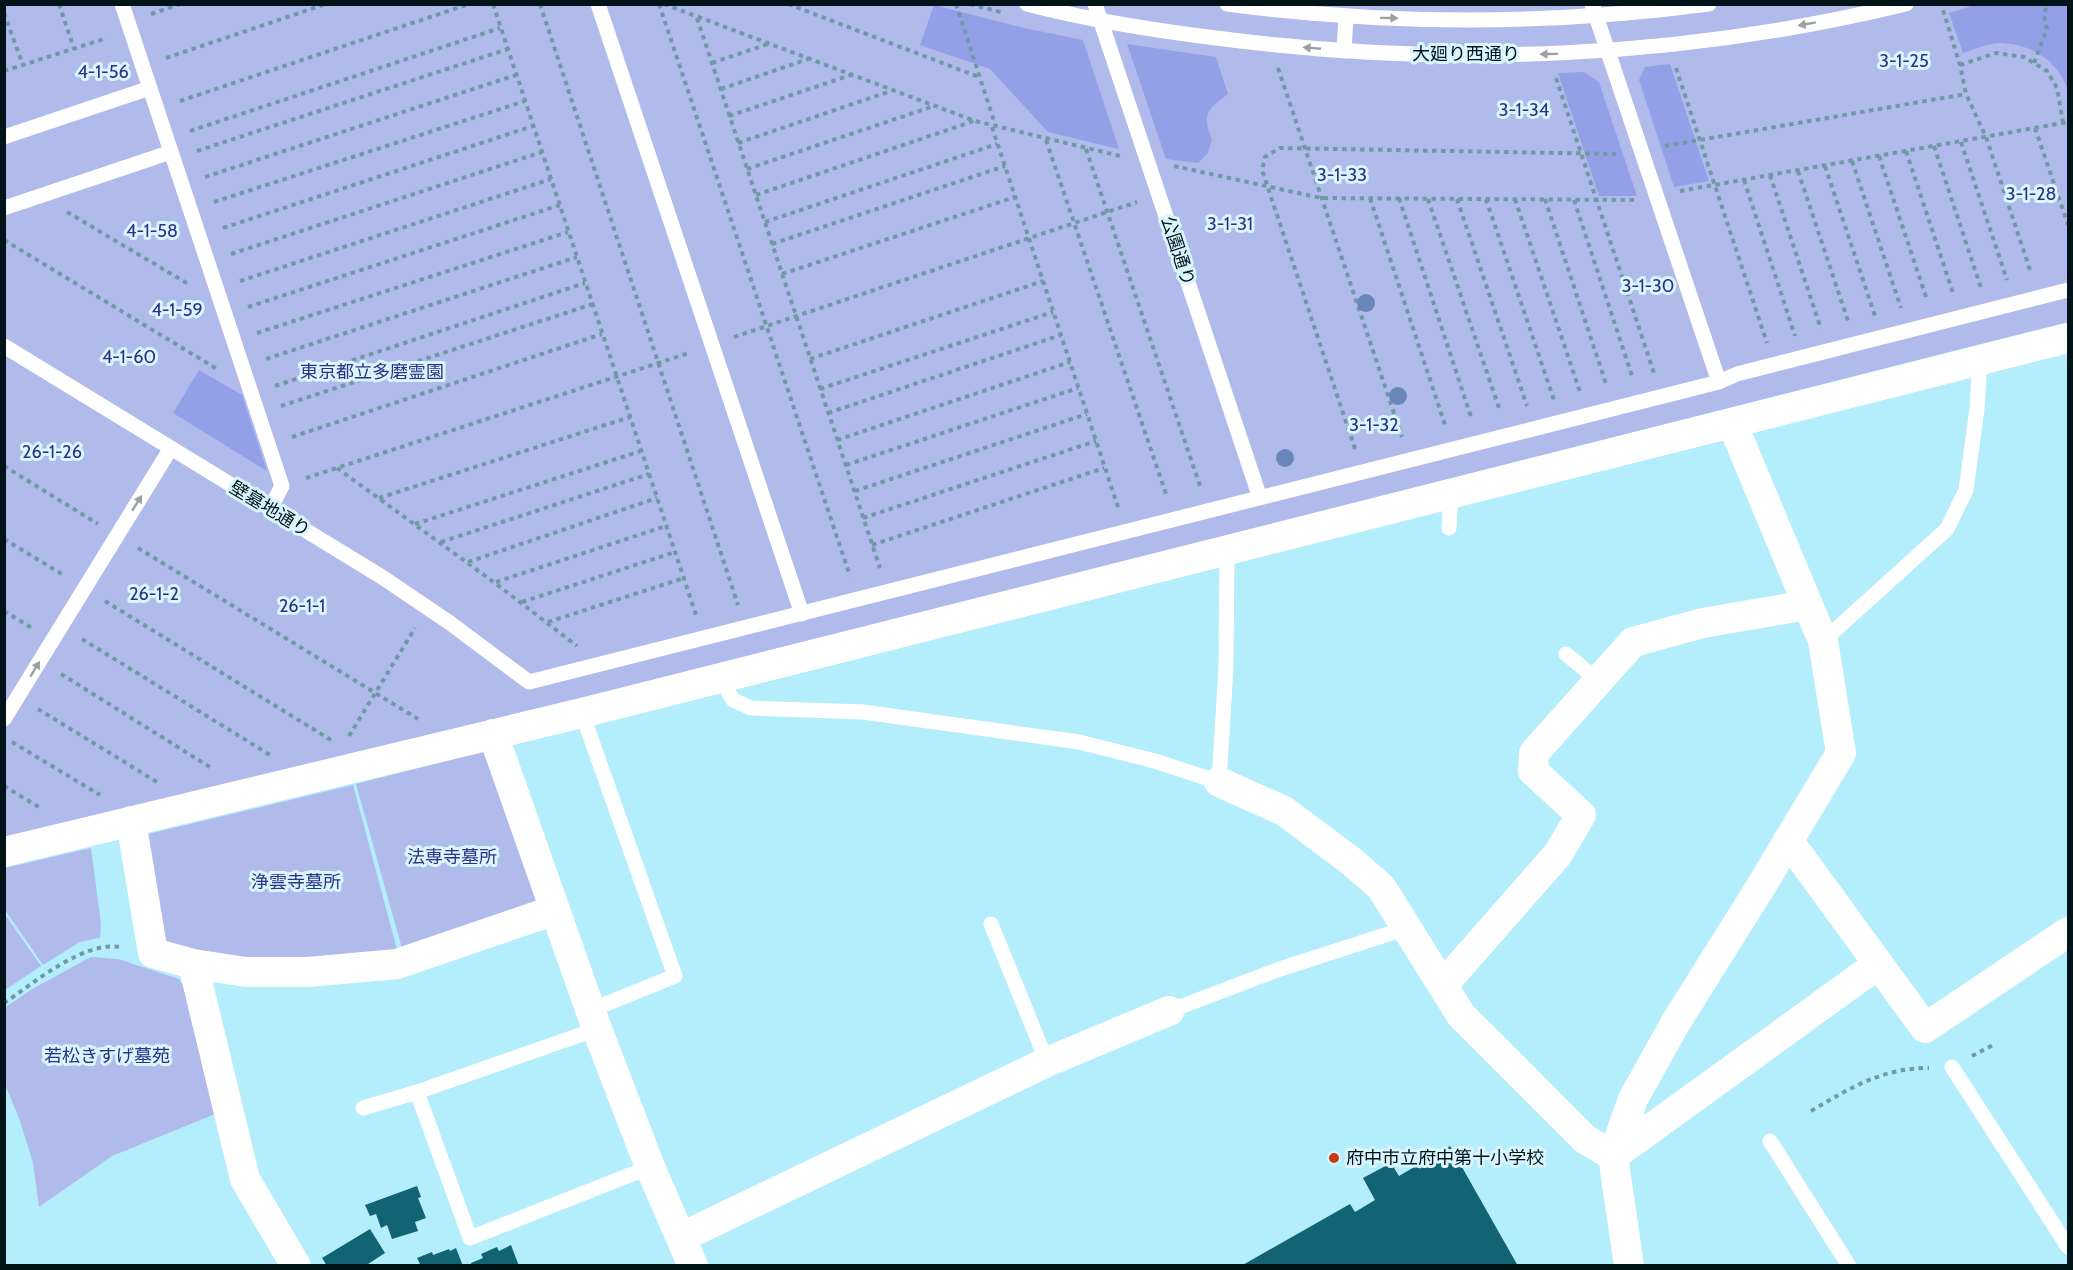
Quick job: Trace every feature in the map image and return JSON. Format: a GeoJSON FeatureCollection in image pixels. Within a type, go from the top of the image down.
{"type":"FeatureCollection","features":[{"type":"Feature","properties":{"kind":"street"},"geometry":{"type":"LineString","coordinates":[[4,852],[582,713],[2068,338]]}},
{"type":"Feature","properties":{"kind":"street"},"geometry":{"type":"LineString","coordinates":[[1629,1266],[1613,1156],[1633,1099],[1676,1022],[1841,753],[1823,641],[1732,423]]}},
{"type":"Feature","properties":{"kind":"street"},"geometry":{"type":"LineString","coordinates":[[1443,985],[1558,854],[1581,815],[1533,771],[1534,753],[1633,642],[1702,623],[1808,605]]}},
{"type":"Feature","properties":{"kind":"street"},"geometry":{"type":"LineString","coordinates":[[493,735],[594,1020],[650,1167],[693,1266]]}},
{"type":"Feature","properties":{"kind":"street"},"geometry":{"type":"LineString","coordinates":[[1219,782],[1284,811],[1352,861],[1381,887],[1461,1015],[1585,1139],[1613,1156]]}},
{"type":"Feature","properties":{"kind":"street"},"geometry":{"type":"LineString","coordinates":[[131,821],[153,953],[193,964],[246,972],[308,972],[397,964],[555,910]]}},
{"type":"Feature","properties":{"kind":"street"},"geometry":{"type":"LineString","coordinates":[[1788,840],[1925,1029],[2068,932]]}},
{"type":"Feature","properties":{"kind":"street"},"geometry":{"type":"LineString","coordinates":[[193,964],[245,1179],[296,1266]]}},
{"type":"Feature","properties":{"kind":"street"},"geometry":{"type":"LineString","coordinates":[[1613,1156],[1877,965]]}},
{"type":"Feature","properties":{"kind":"street"},"geometry":{"type":"LineString","coordinates":[[682,1237],[1047,1062],[1169,1011]]}},
{"type":"Feature","properties":{"kind":"lane"},"geometry":{"type":"LineString","coordinates":[[122,4],[282,486],[270,509]]}},
{"type":"Feature","properties":{"kind":"lane"},"geometry":{"type":"LineString","coordinates":[[598,4],[802,614],[1719,382],[1731,375],[2068,290]]}},
{"type":"Feature","properties":{"kind":"lane","name":"大廻り西通り"},"geometry":{"type":"LineString","coordinates":[[1027,4],[1101,20],[1210,38],[1344,51],[1483,55],[1608,51],[1723,38],[1842,11],[1906,4]]}},
{"type":"Feature","properties":{"kind":"lane","name":"公園通り"},"geometry":{"type":"LineString","coordinates":[[1095,4],[1260,498]]}},
{"type":"Feature","properties":{"kind":"lane","name":"大廻り西通り"},"geometry":{"type":"LineString","coordinates":[[1227,4],[1346,17],[1515,20],[1594,10],[1709,4]]}},
{"type":"Feature","properties":{"kind":"lane"},"geometry":{"type":"LineString","coordinates":[[1594,10],[1719,382]]}},
{"type":"Feature","properties":{"kind":"lane"},"geometry":{"type":"LineString","coordinates":[[1344,51],[1346,17]]}},
{"type":"Feature","properties":{"kind":"lane"},"geometry":{"type":"LineString","coordinates":[[4,137],[150,88]]}},
{"type":"Feature","properties":{"kind":"lane"},"geometry":{"type":"LineString","coordinates":[[4,208],[170,150]]}},
{"type":"Feature","properties":{"kind":"lane","name":"壁墓地通り"},"geometry":{"type":"LineString","coordinates":[[4,346],[382,577],[450,622],[529,682],[802,614]]}},
{"type":"Feature","properties":{"kind":"lane"},"geometry":{"type":"LineString","coordinates":[[1823,641],[1947,529],[1966,490],[1977,410],[1980,360]]}},
{"type":"Feature","properties":{"kind":"lane"},"geometry":{"type":"LineString","coordinates":[[4,719],[171,448]]}},
{"type":"Feature","properties":{"kind":"lane"},"geometry":{"type":"LineString","coordinates":[[1449,528],[1451,494]]}},
{"type":"Feature","properties":{"kind":"lane"},"geometry":{"type":"LineString","coordinates":[[720,678],[734,700],[751,708],[863,712],[1079,742],[1155,761],[1219,782],[1226,668],[1227,550]]}},
{"type":"Feature","properties":{"kind":"lane"},"geometry":{"type":"LineString","coordinates":[[1566,654],[1599,681]]}},
{"type":"Feature","properties":{"kind":"lane"},"geometry":{"type":"LineString","coordinates":[[363,1108],[417,1092],[594,1020],[675,976],[582,713]]}},
{"type":"Feature","properties":{"kind":"lane"},"geometry":{"type":"LineString","coordinates":[[991,924],[1047,1062]]}},
{"type":"Feature","properties":{"kind":"lane"},"geometry":{"type":"LineString","coordinates":[[1169,1011],[1280,969],[1407,928]]}},
{"type":"Feature","properties":{"kind":"lane"},"geometry":{"type":"LineString","coordinates":[[1952,1067],[2068,1247]]}},
{"type":"Feature","properties":{"kind":"lane"},"geometry":{"type":"LineString","coordinates":[[417,1092],[470,1238],[650,1167]]}},
{"type":"Feature","properties":{"kind":"lane"},"geometry":{"type":"LineString","coordinates":[[1770,1141],[1850,1266]]}},
{"type":"Feature","properties":{"kind":"path"},"geometry":{"type":"LineString","coordinates":[[59,4],[74,49]]}},
{"type":"Feature","properties":{"kind":"path"},"geometry":{"type":"LineString","coordinates":[[4,71],[74,49],[180,4]]}},
{"type":"Feature","properties":{"kind":"path"},"geometry":{"type":"LineString","coordinates":[[142,66],[326,4]]}},
{"type":"Feature","properties":{"kind":"path"},"geometry":{"type":"LineString","coordinates":[[157,108],[469,4]]}},
{"type":"Feature","properties":{"kind":"path"},"geometry":{"type":"LineString","coordinates":[[493,4],[699,623]]}},
{"type":"Feature","properties":{"kind":"path"},"geometry":{"type":"LineString","coordinates":[[540,4],[741,613]]}},
{"type":"Feature","properties":{"kind":"path"},"geometry":{"type":"LineString","coordinates":[[659,4],[852,582]]}},
{"type":"Feature","properties":{"kind":"path"},"geometry":{"type":"LineString","coordinates":[[664,4],[994,127],[1322,198],[1638,200]]}},
{"type":"Feature","properties":{"kind":"path"},"geometry":{"type":"LineString","coordinates":[[788,4],[979,77]]}},
{"type":"Feature","properties":{"kind":"path"},"geometry":{"type":"LineString","coordinates":[[956,4],[994,127],[997,144],[1120,514]]}},
{"type":"Feature","properties":{"kind":"path"},"geometry":{"type":"LineString","coordinates":[[2034,63],[2047,29],[2044,16],[2046,4]]}},
{"type":"Feature","properties":{"kind":"path"},"geometry":{"type":"LineString","coordinates":[[1943,10],[1966,93],[1986,137],[2040,298]]}},
{"type":"Feature","properties":{"kind":"path"},"geometry":{"type":"LineString","coordinates":[[4,13],[23,65]]}},
{"type":"Feature","properties":{"kind":"path"},"geometry":{"type":"LineString","coordinates":[[696,17],[882,574]]}},
{"type":"Feature","properties":{"kind":"path"},"geometry":{"type":"LineString","coordinates":[[170,150],[500,28]]}},
{"type":"Feature","properties":{"kind":"path"},"geometry":{"type":"LineString","coordinates":[[712,63],[768,44]]}},
{"type":"Feature","properties":{"kind":"path"},"geometry":{"type":"LineString","coordinates":[[170,150],[508,49]]}},
{"type":"Feature","properties":{"kind":"path"},"geometry":{"type":"LineString","coordinates":[[1676,192],[2066,123],[2057,88],[2047,71],[2024,57],[1996,53],[1960,65]]}},
{"type":"Feature","properties":{"kind":"path"},"geometry":{"type":"LineString","coordinates":[[721,89],[808,59]]}},
{"type":"Feature","properties":{"kind":"path"},"geometry":{"type":"LineString","coordinates":[[1275,59],[1403,442]]}},
{"type":"Feature","properties":{"kind":"path"},"geometry":{"type":"LineString","coordinates":[[1674,59],[1774,364]]}},
{"type":"Feature","properties":{"kind":"path"},"geometry":{"type":"LineString","coordinates":[[1553,69],[1656,378]]}},
{"type":"Feature","properties":{"kind":"path"},"geometry":{"type":"LineString","coordinates":[[182,184],[516,75]]}},
{"type":"Feature","properties":{"kind":"path"},"geometry":{"type":"LineString","coordinates":[[729,116],[851,75]]}},
{"type":"Feature","properties":{"kind":"path"},"geometry":{"type":"LineString","coordinates":[[738,143],[892,90]]}},
{"type":"Feature","properties":{"kind":"path"},"geometry":{"type":"LineString","coordinates":[[1362,473],[1262,170],[1265,157],[1280,148],[1613,155],[1966,93]]}},
{"type":"Feature","properties":{"kind":"path"},"geometry":{"type":"LineString","coordinates":[[190,210],[525,100]]}},
{"type":"Feature","properties":{"kind":"path"},"geometry":{"type":"LineString","coordinates":[[747,169],[934,106]]}},
{"type":"Feature","properties":{"kind":"path"},"geometry":{"type":"LineString","coordinates":[[756,195],[975,121]]}},
{"type":"Feature","properties":{"kind":"path"},"geometry":{"type":"LineString","coordinates":[[199,235],[533,126]]}},
{"type":"Feature","properties":{"kind":"path"},"geometry":{"type":"LineString","coordinates":[[2035,128],[2068,225]]}},
{"type":"Feature","properties":{"kind":"path"},"geometry":{"type":"LineString","coordinates":[[1046,140],[1168,502]]}},
{"type":"Feature","properties":{"kind":"path"},"geometry":{"type":"LineString","coordinates":[[1961,142],[2015,304]]}},
{"type":"Feature","properties":{"kind":"path"},"geometry":{"type":"LineString","coordinates":[[765,222],[997,144]]}},
{"type":"Feature","properties":{"kind":"path"},"geometry":{"type":"LineString","coordinates":[[1934,146],[1988,311]]}},
{"type":"Feature","properties":{"kind":"path"},"geometry":{"type":"LineString","coordinates":[[1086,148],[1202,494]]}},
{"type":"Feature","properties":{"kind":"path"},"geometry":{"type":"LineString","coordinates":[[1906,151],[1962,317]]}},
{"type":"Feature","properties":{"kind":"path"},"geometry":{"type":"LineString","coordinates":[[207,262],[542,152]]}},
{"type":"Feature","properties":{"kind":"path"},"geometry":{"type":"LineString","coordinates":[[1879,156],[1935,324]]}},
{"type":"Feature","properties":{"kind":"path"},"geometry":{"type":"LineString","coordinates":[[1852,161],[1909,331]]}},
{"type":"Feature","properties":{"kind":"path"},"geometry":{"type":"LineString","coordinates":[[772,244],[1005,166]]}},
{"type":"Feature","properties":{"kind":"path"},"geometry":{"type":"LineString","coordinates":[[1825,166],[1882,337]]}},
{"type":"Feature","properties":{"kind":"path"},"geometry":{"type":"LineString","coordinates":[[1798,171],[1856,344]]}},
{"type":"Feature","properties":{"kind":"path"},"geometry":{"type":"LineString","coordinates":[[1770,176],[1828,351]]}},
{"type":"Feature","properties":{"kind":"path"},"geometry":{"type":"LineString","coordinates":[[216,289],[551,179]]}},
{"type":"Feature","properties":{"kind":"path"},"geometry":{"type":"LineString","coordinates":[[1744,180],[1802,357]]}},
{"type":"Feature","properties":{"kind":"path"},"geometry":{"type":"LineString","coordinates":[[41,196],[223,309],[560,205]]}},
{"type":"Feature","properties":{"kind":"path"},"geometry":{"type":"LineString","coordinates":[[782,274],[1015,197]]}},
{"type":"Feature","properties":{"kind":"path"},"geometry":{"type":"LineString","coordinates":[[1370,198],[1447,431]]}},
{"type":"Feature","properties":{"kind":"path"},"geometry":{"type":"LineString","coordinates":[[1399,198],[1474,424]]}},
{"type":"Feature","properties":{"kind":"path"},"geometry":{"type":"LineString","coordinates":[[1428,199],[1501,417]]}},
{"type":"Feature","properties":{"kind":"path"},"geometry":{"type":"LineString","coordinates":[[1457,199],[1528,411]]}},
{"type":"Feature","properties":{"kind":"path"},"geometry":{"type":"LineString","coordinates":[[1486,199],[1555,404]]}},
{"type":"Feature","properties":{"kind":"path"},"geometry":{"type":"LineString","coordinates":[[1515,199],[1582,397]]}},
{"type":"Feature","properties":{"kind":"path"},"geometry":{"type":"LineString","coordinates":[[1545,200],[1608,390]]}},
{"type":"Feature","properties":{"kind":"path"},"geometry":{"type":"LineString","coordinates":[[1574,200],[1634,384]]}},
{"type":"Feature","properties":{"kind":"path"},"geometry":{"type":"LineString","coordinates":[[728,339],[1141,201]]}},
{"type":"Feature","properties":{"kind":"path"},"geometry":{"type":"LineString","coordinates":[[234,341],[568,232]]}},
{"type":"Feature","properties":{"kind":"path"},"geometry":{"type":"LineString","coordinates":[[4,240],[251,391],[585,283]]}},
{"type":"Feature","properties":{"kind":"path"},"geometry":{"type":"LineString","coordinates":[[243,367],[577,257]]}},
{"type":"Feature","properties":{"kind":"path"},"geometry":{"type":"LineString","coordinates":[[810,359],[1043,281]]}},
{"type":"Feature","properties":{"kind":"path"},"geometry":{"type":"LineString","coordinates":[[258,414],[593,304]]}},
{"type":"Feature","properties":{"kind":"path"},"geometry":{"type":"LineString","coordinates":[[820,389],[1053,312]]}},
{"type":"Feature","properties":{"kind":"path"},"geometry":{"type":"LineString","coordinates":[[268,445],[602,334]]}},
{"type":"Feature","properties":{"kind":"path"},"geometry":{"type":"LineString","coordinates":[[828,413],[1061,335]]}},
{"type":"Feature","properties":{"kind":"path"},"geometry":{"type":"LineString","coordinates":[[282,486],[696,351]]}},
{"type":"Feature","properties":{"kind":"path"},"geometry":{"type":"LineString","coordinates":[[837,440],[1070,362]]}},
{"type":"Feature","properties":{"kind":"path"},"geometry":{"type":"LineString","coordinates":[[846,465],[1078,388]]}},
{"type":"Feature","properties":{"kind":"path"},"geometry":{"type":"LineString","coordinates":[[855,491],[1087,414]]}},
{"type":"Feature","properties":{"kind":"path"},"geometry":{"type":"LineString","coordinates":[[378,498],[630,417]]}},
{"type":"Feature","properties":{"kind":"path"},"geometry":{"type":"LineString","coordinates":[[863,518],[1096,441]]}},
{"type":"Feature","properties":{"kind":"path"},"geometry":{"type":"LineString","coordinates":[[414,524],[641,450]]}},
{"type":"Feature","properties":{"kind":"path"},"geometry":{"type":"LineString","coordinates":[[4,466],[420,720]]}},
{"type":"Feature","properties":{"kind":"path"},"geometry":{"type":"LineString","coordinates":[[336,468],[467,562],[585,652]]}},
{"type":"Feature","properties":{"kind":"path"},"geometry":{"type":"LineString","coordinates":[[872,545],[1104,468]]}},
{"type":"Feature","properties":{"kind":"path"},"geometry":{"type":"LineString","coordinates":[[440,543],[649,474]]}},
{"type":"Feature","properties":{"kind":"path"},"geometry":{"type":"LineString","coordinates":[[467,562],[657,498]]}},
{"type":"Feature","properties":{"kind":"path"},"geometry":{"type":"LineString","coordinates":[[495,583],[666,526]]}},
{"type":"Feature","properties":{"kind":"path"},"geometry":{"type":"LineString","coordinates":[[4,539],[332,741]]}},
{"type":"Feature","properties":{"kind":"path"},"geometry":{"type":"LineString","coordinates":[[522,603],[675,552]]}},
{"type":"Feature","properties":{"kind":"path"},"geometry":{"type":"LineString","coordinates":[[547,623],[684,578]]}},
{"type":"Feature","properties":{"kind":"path"},"geometry":{"type":"LineString","coordinates":[[4,611],[52,641]]}},
{"type":"Feature","properties":{"kind":"path"},"geometry":{"type":"LineString","coordinates":[[61,626],[271,755]]}},
{"type":"Feature","properties":{"kind":"path"},"geometry":{"type":"LineString","coordinates":[[348,738],[415,628]]}},
{"type":"Feature","properties":{"kind":"path"},"geometry":{"type":"LineString","coordinates":[[40,661],[214,769]]}},
{"type":"Feature","properties":{"kind":"path"},"geometry":{"type":"LineString","coordinates":[[18,697],[158,782]]}},
{"type":"Feature","properties":{"kind":"path"},"geometry":{"type":"LineString","coordinates":[[4,737],[101,796]]}},
{"type":"Feature","properties":{"kind":"path"},"geometry":{"type":"LineString","coordinates":[[4,786],[44,810]]}},
{"type":"Feature","properties":{"kind":"path"},"geometry":{"type":"LineString","coordinates":[[4,1003],[76,955],[114,946],[153,953]]}},
{"type":"Feature","properties":{"kind":"path"},"geometry":{"type":"LineString","coordinates":[[1811,1111],[1861,1082],[1906,1068],[1952,1067],[1993,1045]]}},
{"type":"Feature","properties":{"kind":"green space","name":"東京都立多磨霊園"},"geometry":{"type":"Polygon","coordinates":[[[4,5],[2068,5],[2068,322],[779,648],[5,838],[4,5]]]}},
{"type":"Feature","properties":{"kind":"green space","name":"法専寺墓所"},"geometry":{"type":"Polygon","coordinates":[[[484,751],[547,904],[403,952],[356,784],[484,751]]]}},
{"type":"Feature","properties":{"kind":"green space","name":"浄雲寺墓所"},"geometry":{"type":"Polygon","coordinates":[[[353,785],[398,953],[304,962],[165,951],[148,834],[353,785]]]}},
{"type":"Feature","properties":{"kind":"green space"},"geometry":{"type":"Polygon","coordinates":[[[91,848],[101,923],[100,938],[80,942],[43,965],[5,910],[5,868],[91,848]]]}},
{"type":"Feature","properties":{"kind":"green space"},"geometry":{"type":"Polygon","coordinates":[[[4,913],[41,966],[5,990],[4,990],[4,913]]]}},
{"type":"Feature","properties":{"kind":"green space","name":"若松きすげ墓苑"},"geometry":{"type":"Polygon","coordinates":[[[91,957],[118,959],[179,979],[190,997],[220,1112],[112,1156],[39,1207],[33,1163],[5,1084],[4,1008],[34,988],[91,957]]]}},
{"type":"Feature","properties":{"kind":"shaded area"},"geometry":{"type":"Polygon","coordinates":[[[1978,4],[2068,5],[2068,90],[2058,70],[2033,50],[2011,44],[1995,43],[1963,53],[1949,13],[1978,4]]]}},
{"type":"Feature","properties":{"kind":"shaded area"},"geometry":{"type":"Polygon","coordinates":[[[934,5],[1083,40],[1119,149],[1048,132],[990,69],[920,45],[934,5]]]}},
{"type":"Feature","properties":{"kind":"shaded area"},"geometry":{"type":"Polygon","coordinates":[[[1127,44],[1216,57],[1228,94],[1208,113],[1207,124],[1212,139],[1208,153],[1198,163],[1166,159],[1127,44]]]}},
{"type":"Feature","properties":{"kind":"shaded area"},"geometry":{"type":"Polygon","coordinates":[[[1670,64],[1709,181],[1674,187],[1639,80],[1645,67],[1670,64]]]}},
{"type":"Feature","properties":{"kind":"shaded area"},"geometry":{"type":"Polygon","coordinates":[[[1584,72],[1599,82],[1637,196],[1599,196],[1558,73],[1584,72]]]}},
{"type":"Feature","properties":{"kind":"shaded area"},"geometry":{"type":"Polygon","coordinates":[[[199,370],[242,395],[267,471],[173,413],[199,370]]]}},
{"type":"Feature","properties":{"kind":"building"},"geometry":{"type":"Polygon","coordinates":[[[1450,1146],[1518,1266],[1241,1266],[1350,1204],[1355,1212],[1375,1200],[1363,1178],[1391,1163],[1399,1176],[1450,1146]]]}},
{"type":"Feature","properties":{"kind":"building"},"geometry":{"type":"Polygon","coordinates":[[[417,1186],[421,1197],[418,1198],[426,1218],[415,1222],[418,1231],[392,1239],[387,1225],[381,1228],[376,1214],[370,1216],[365,1205],[417,1186]]]}},
{"type":"Feature","properties":{"kind":"building"},"geometry":{"type":"Polygon","coordinates":[[[370,1229],[385,1253],[365,1266],[327,1266],[322,1258],[370,1229]]]}},
{"type":"Feature","properties":{"kind":"building"},"geometry":{"type":"Polygon","coordinates":[[[511,1245],[519,1266],[472,1266],[471,1263],[483,1258],[481,1254],[497,1247],[499,1251],[511,1245]]]}},
{"type":"Feature","properties":{"kind":"building"},"geometry":{"type":"Polygon","coordinates":[[[456,1248],[463,1266],[421,1266],[417,1258],[432,1252],[433,1255],[456,1248]]]}},
{"type":"Feature","properties":{"kind":"place","name":"府中市立府中第十小学校"},"geometry":{"type":"Point","coordinates":[1334,1158]}},
{"type":"Feature","properties":{"kind":"park label","name":"3-1-25"},"geometry":{"type":"Point","coordinates":[1904,61]}},
{"type":"Feature","properties":{"kind":"park label","name":"4-1-56"},"geometry":{"type":"Point","coordinates":[103,72]}},
{"type":"Feature","properties":{"kind":"park label","name":"3-1-34"},"geometry":{"type":"Point","coordinates":[1524,110]}},
{"type":"Feature","properties":{"kind":"park label","name":"3-1-33"},"geometry":{"type":"Point","coordinates":[1342,175]}},
{"type":"Feature","properties":{"kind":"park label","name":"3-1-28"},"geometry":{"type":"Point","coordinates":[2031,194]}},
{"type":"Feature","properties":{"kind":"park label","name":"3-1-31"},"geometry":{"type":"Point","coordinates":[1230,224]}},
{"type":"Feature","properties":{"kind":"park label","name":"4-1-58"},"geometry":{"type":"Point","coordinates":[152,231]}},
{"type":"Feature","properties":{"kind":"park label","name":"3-1-30"},"geometry":{"type":"Point","coordinates":[1648,286]}},
{"type":"Feature","properties":{"kind":"park label","name":"4-1-59"},"geometry":{"type":"Point","coordinates":[177,310]}},
{"type":"Feature","properties":{"kind":"park label","name":"4-1-60"},"geometry":{"type":"Point","coordinates":[129,357]}},
{"type":"Feature","properties":{"kind":"park label","name":"3-1-32"},"geometry":{"type":"Point","coordinates":[1374,425]}},
{"type":"Feature","properties":{"kind":"park label","name":"26-1-26"},"geometry":{"type":"Point","coordinates":[52,452]}},
{"type":"Feature","properties":{"kind":"park label","name":"26-1-2"},"geometry":{"type":"Point","coordinates":[154,594]}},
{"type":"Feature","properties":{"kind":"park label","name":"26-1-1"},"geometry":{"type":"Point","coordinates":[302,606]}}]}
